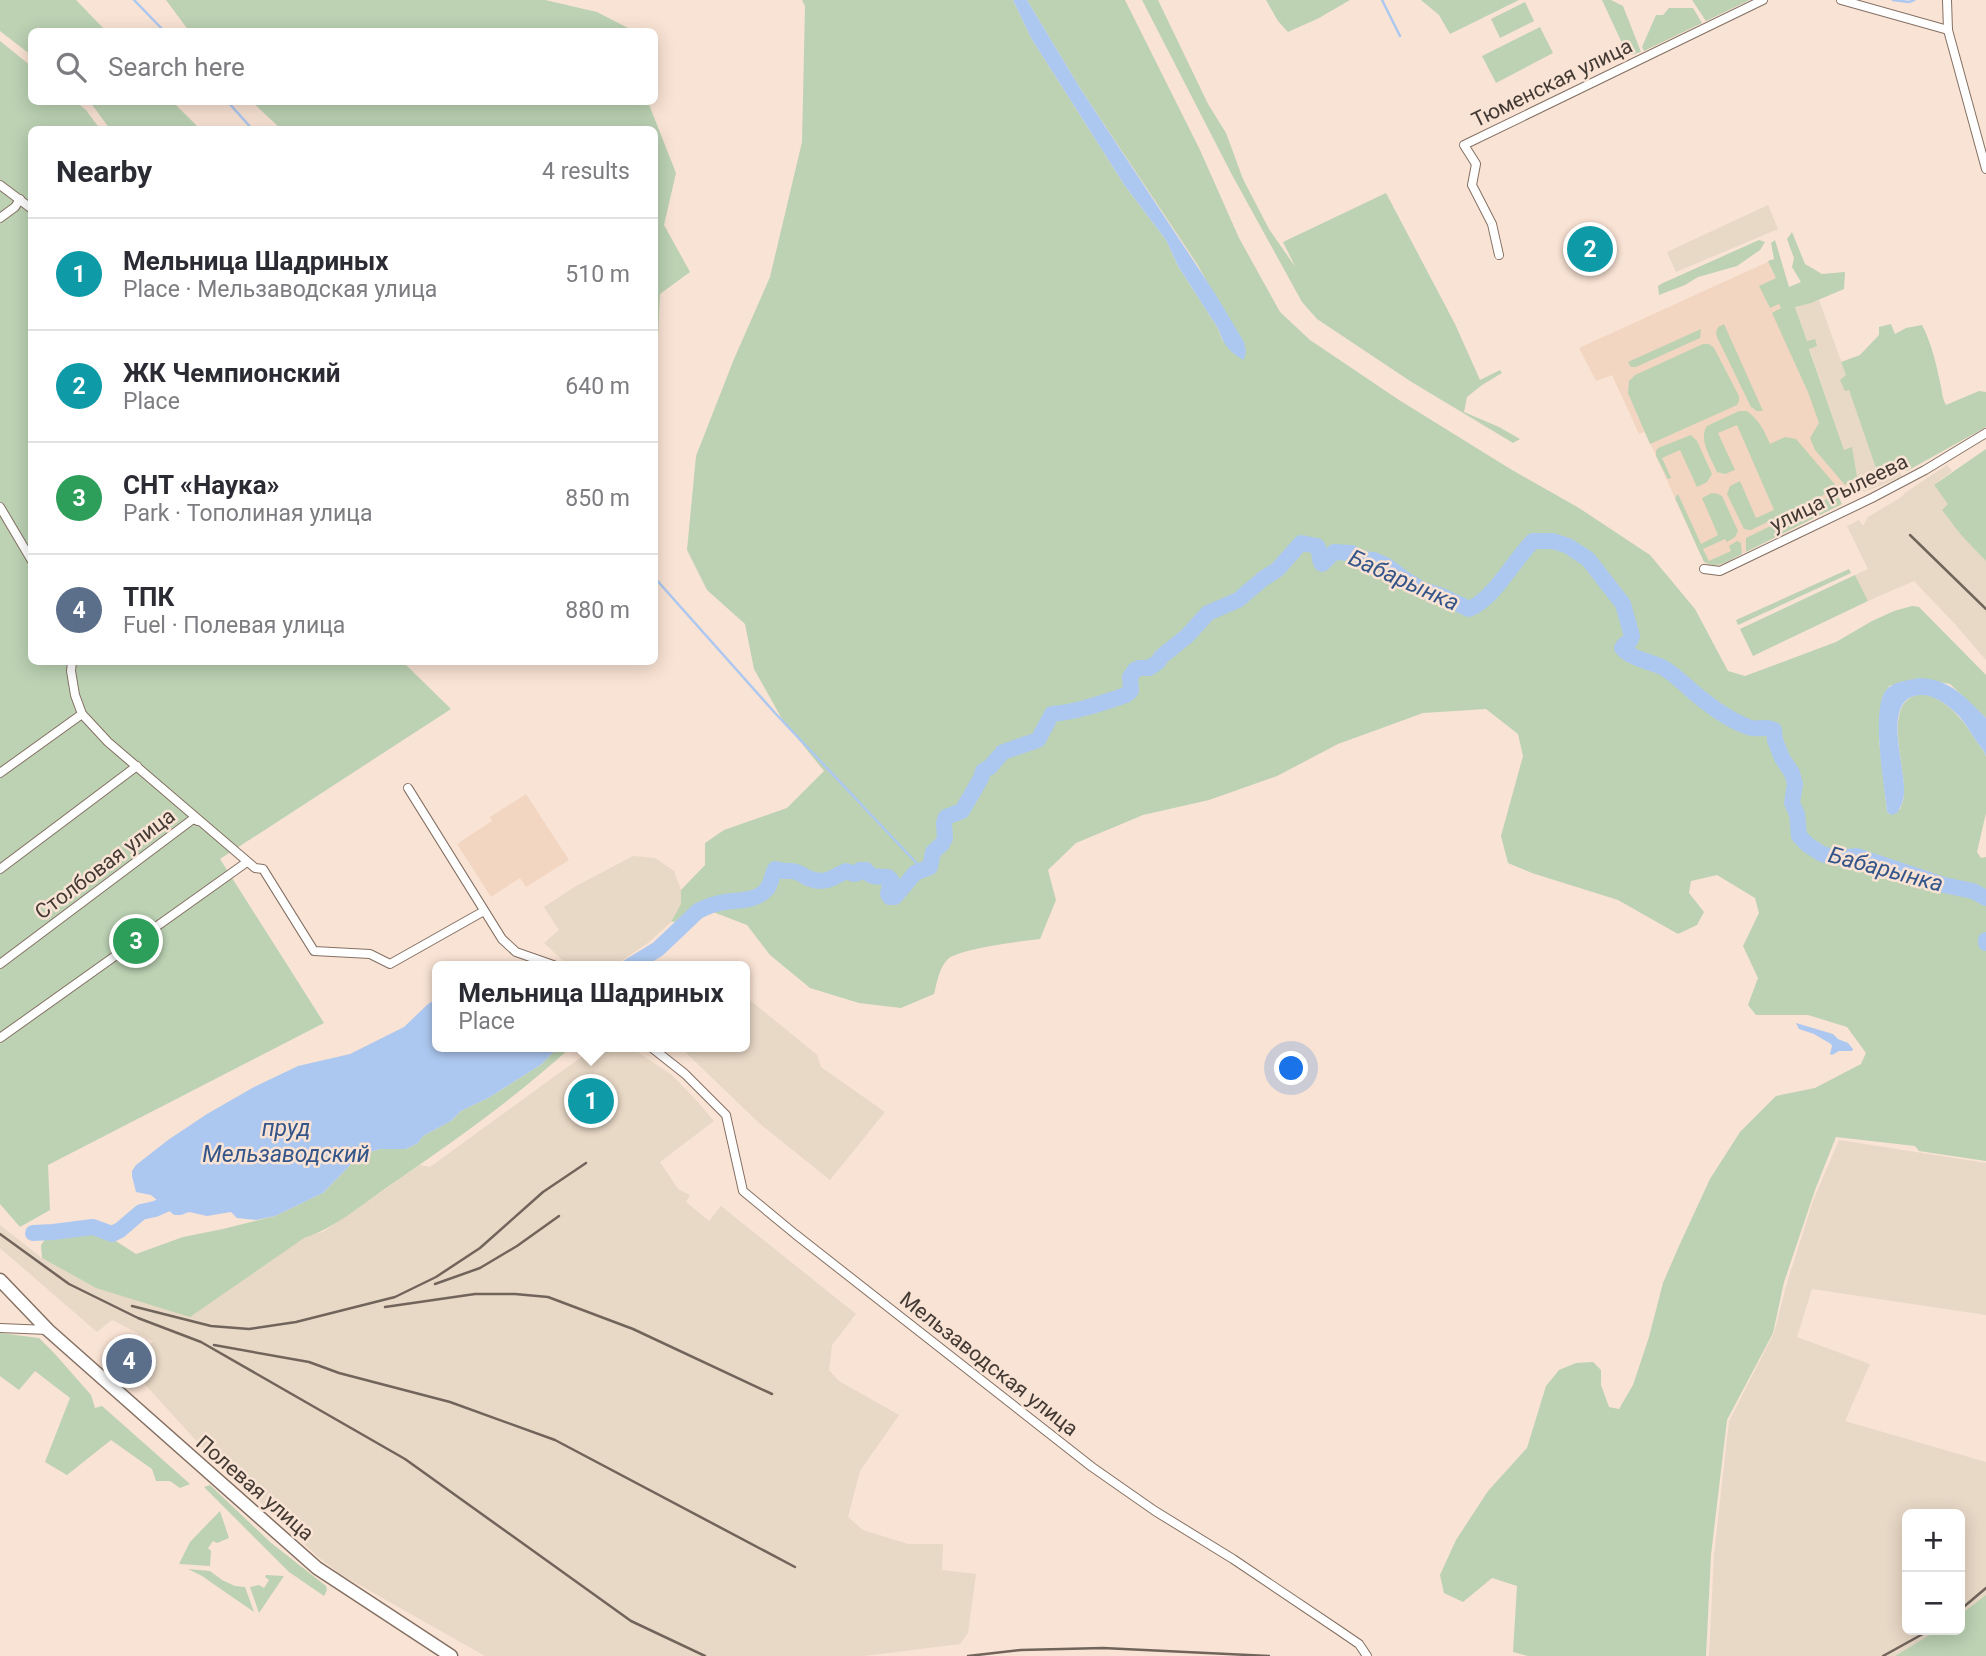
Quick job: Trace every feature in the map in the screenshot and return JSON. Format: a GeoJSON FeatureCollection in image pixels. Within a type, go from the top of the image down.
{"type":"FeatureCollection","features":[{"type":"Feature","properties":{"kind":"street","name":"Тюменская улица"},"geometry":{"type":"LineString","coordinates":[[1499,255],[1492,224],[1472,185],[1476,164],[1464,145],[1763,0]]}},
{"type":"Feature","properties":{"kind":"street"},"geometry":{"type":"LineString","coordinates":[[1841,0],[1948,30]]}},
{"type":"Feature","properties":{"kind":"street"},"geometry":{"type":"LineString","coordinates":[[1947,0],[1948,30],[1986,169]]}},
{"type":"Feature","properties":{"kind":"street"},"geometry":{"type":"LineString","coordinates":[[0,185],[28,206]]}},
{"type":"Feature","properties":{"kind":"street"},"geometry":{"type":"LineString","coordinates":[[0,218],[15,207],[20,199]]}},
{"type":"Feature","properties":{"kind":"street","name":"улица Рылеева"},"geometry":{"type":"LineString","coordinates":[[1704,569],[1720,571],[1872,498],[1986,433]]}},
{"type":"Feature","properties":{"kind":"street"},"geometry":{"type":"LineString","coordinates":[[0,507],[28,554]]}},
{"type":"Feature","properties":{"kind":"street"},"geometry":{"type":"LineString","coordinates":[[72,665],[75,695],[82,714],[108,742],[198,821],[255,868],[263,869],[314,951],[370,954],[390,964],[484,911]]}},
{"type":"Feature","properties":{"kind":"street"},"geometry":{"type":"LineString","coordinates":[[0,774],[82,714]]}},
{"type":"Feature","properties":{"kind":"street"},"geometry":{"type":"LineString","coordinates":[[0,869],[137,766]]}},
{"type":"Feature","properties":{"kind":"street"},"geometry":{"type":"LineString","coordinates":[[408,788],[502,939],[524,955],[541,961]]}},
{"type":"Feature","properties":{"kind":"street","name":"Столбовая улица"},"geometry":{"type":"LineString","coordinates":[[0,964],[193,819],[198,821]]}},
{"type":"Feature","properties":{"kind":"street"},"geometry":{"type":"LineString","coordinates":[[0,1038],[247,862]]}},
{"type":"Feature","properties":{"kind":"street","name":"Мельзаводская улица"},"geometry":{"type":"LineString","coordinates":[[657,1052],[685,1074],[726,1115],[743,1191],[1092,1468],[1359,1644],[1367,1656]]}},
{"type":"Feature","properties":{"kind":"street","name":"Полевая улица"},"geometry":{"type":"LineString","coordinates":[[0,1280],[48,1330],[317,1568],[450,1656]]}},
{"type":"Feature","properties":{"kind":"street"},"geometry":{"type":"LineString","coordinates":[[0,1328],[48,1330]]}},
{"type":"Feature","properties":{"kind":"shaded area"},"geometry":{"type":"Polygon","coordinates":[[[1768,205],[1778,229],[1676,272],[1667,252],[1768,205]]]}},
{"type":"Feature","properties":{"kind":"shaded area"},"geometry":{"type":"Polygon","coordinates":[[[1774,259],[1814,389],[1858,483],[1837,494],[1842,504],[1717,566],[1711,566],[1704,562],[1645,432],[1639,434],[1612,375],[1596,381],[1579,348],[1774,259]]]}},
{"type":"Feature","properties":{"kind":"shaded area"},"geometry":{"type":"Polygon","coordinates":[[[1819,300],[1879,477],[1899,469],[1902,477],[1864,492],[1839,452],[1844,450],[1795,306],[1819,300]]]}},
{"type":"Feature","properties":{"kind":"shaded area"},"geometry":{"type":"Polygon","coordinates":[[[1947,465],[1952,471],[1934,485],[1949,505],[1942,510],[1986,561],[1986,660],[1914,581],[1868,601],[1855,575],[1868,569],[1847,526],[1859,520],[1863,526],[1868,517],[1947,465]]]}},
{"type":"Feature","properties":{"kind":"shaded area"},"geometry":{"type":"Polygon","coordinates":[[[526,794],[569,860],[526,887],[520,878],[491,897],[457,844],[492,821],[490,817],[526,794]]]}},
{"type":"Feature","properties":{"kind":"shaded area"},"geometry":{"type":"Polygon","coordinates":[[[633,856],[655,858],[674,871],[681,890],[681,904],[671,922],[649,942],[621,961],[564,961],[544,943],[559,930],[544,907],[576,886],[633,856]]]}},
{"type":"Feature","properties":{"kind":"shaded area"},"geometry":{"type":"Polygon","coordinates":[[[750,1000],[817,1055],[821,1067],[885,1112],[830,1180],[759,1123],[685,1052],[750,1052],[750,1000]]]}},
{"type":"Feature","properties":{"kind":"shaded area"},"geometry":{"type":"Polygon","coordinates":[[[588,1052],[638,1052],[672,1075],[714,1121],[660,1162],[678,1189],[690,1195],[686,1202],[709,1221],[721,1206],[856,1314],[832,1345],[829,1370],[839,1381],[899,1415],[860,1471],[848,1517],[863,1530],[908,1544],[943,1544],[942,1570],[976,1574],[968,1633],[960,1644],[864,1656],[485,1656],[340,1574],[318,1557],[202,1447],[130,1368],[153,1341],[112,1320],[97,1332],[0,1248],[0,1225],[42,1258],[96,1288],[323,1232],[420,1165],[430,1167],[588,1052]]]}},
{"type":"Feature","properties":{"kind":"shaded area"},"geometry":{"type":"Polygon","coordinates":[[[1839,1140],[1986,1163],[1986,1315],[1812,1289],[1797,1337],[1870,1364],[1845,1421],[1986,1462],[1986,1656],[1709,1656],[1714,1555],[1729,1421],[1774,1333],[1813,1201],[1839,1140]]]}},
{"type":"Feature","properties":{"kind":"green space"},"geometry":{"type":"Polygon","coordinates":[[[0,0],[76,0],[103,28],[28,28],[28,53],[0,31],[0,0]]]}},
{"type":"Feature","properties":{"kind":"green space"},"geometry":{"type":"Polygon","coordinates":[[[166,0],[545,0],[597,12],[628,28],[187,28],[166,0]]]}},
{"type":"Feature","properties":{"kind":"green space"},"geometry":{"type":"Polygon","coordinates":[[[802,0],[1013,0],[1031,38],[1125,186],[1166,240],[1178,266],[1223,340],[1228,345],[1246,351],[1197,264],[1080,88],[1027,0],[1125,0],[1200,150],[1239,238],[1280,312],[1310,340],[1399,400],[1579,508],[1650,555],[1695,609],[1728,671],[1745,676],[1836,642],[1872,621],[1912,606],[1919,607],[1986,675],[1986,718],[1950,684],[1919,678],[1889,686],[1879,740],[1889,814],[1900,809],[1904,797],[1898,724],[1900,711],[1906,701],[1923,695],[1945,704],[1965,724],[1986,757],[1986,813],[1977,852],[1981,858],[1986,857],[1986,1161],[1919,1151],[1915,1146],[1836,1137],[1784,1282],[1773,1333],[1727,1420],[1711,1555],[1706,1656],[1528,1656],[1513,1652],[1517,1586],[1492,1578],[1463,1602],[1444,1593],[1440,1575],[1456,1540],[1488,1491],[1527,1448],[1546,1386],[1559,1370],[1576,1363],[1593,1362],[1601,1370],[1601,1385],[1609,1407],[1619,1409],[1633,1385],[1663,1283],[1679,1246],[1710,1179],[1740,1132],[1776,1096],[1815,1088],[1861,1064],[1866,1053],[1847,1027],[1808,1015],[1756,1015],[1748,1005],[1758,978],[1743,946],[1759,913],[1755,898],[1717,875],[1691,881],[1689,893],[1704,912],[1697,925],[1678,934],[1618,900],[1508,863],[1501,836],[1523,756],[1518,734],[1486,709],[1423,713],[1338,744],[1277,776],[1209,800],[1143,815],[1076,843],[1048,870],[1056,900],[1040,939],[954,955],[942,967],[934,994],[901,1008],[859,1003],[810,988],[770,955],[747,925],[713,912],[697,920],[671,922],[681,904],[681,890],[705,865],[705,843],[724,830],[787,808],[824,771],[782,719],[754,669],[745,624],[707,590],[687,550],[696,456],[770,277],[802,142],[805,6],[802,0]]]}},
{"type":"Feature","properties":{"kind":"green space"},"geometry":{"type":"Polygon","coordinates":[[[1142,0],[1158,0],[1208,104],[1226,133],[1243,179],[1269,229],[1296,268],[1283,242],[1386,193],[1455,324],[1480,380],[1500,370],[1502,373],[1467,397],[1464,412],[1520,439],[1513,443],[1410,381],[1317,319],[1302,302],[1231,173],[1142,0]]]}},
{"type":"Feature","properties":{"kind":"green space"},"geometry":{"type":"Polygon","coordinates":[[[1266,0],[1350,0],[1288,32],[1266,0]]]}},
{"type":"Feature","properties":{"kind":"green space"},"geometry":{"type":"Polygon","coordinates":[[[1421,0],[1519,0],[1450,34],[1439,15],[1421,0]]]}},
{"type":"Feature","properties":{"kind":"green space"},"geometry":{"type":"Polygon","coordinates":[[[1602,0],[1611,0],[1623,6],[1641,52],[1628,56],[1602,0]]]}},
{"type":"Feature","properties":{"kind":"green space"},"geometry":{"type":"Polygon","coordinates":[[[1692,0],[1750,0],[1706,21],[1692,0]]]}},
{"type":"Feature","properties":{"kind":"green space"},"geometry":{"type":"Polygon","coordinates":[[[1525,2],[1534,21],[1500,38],[1491,19],[1525,2]]]}},
{"type":"Feature","properties":{"kind":"green space"},"geometry":{"type":"Polygon","coordinates":[[[1669,8],[1693,8],[1702,23],[1644,51],[1642,47],[1656,15],[1663,15],[1669,8]]]}},
{"type":"Feature","properties":{"kind":"green space"},"geometry":{"type":"Polygon","coordinates":[[[1540,27],[1553,53],[1496,83],[1482,56],[1540,27]]]}},
{"type":"Feature","properties":{"kind":"green space"},"geometry":{"type":"Polygon","coordinates":[[[0,41],[28,64],[28,105],[80,105],[98,126],[28,126],[28,665],[406,665],[451,709],[220,859],[324,1023],[48,1165],[50,1210],[20,1227],[0,1204],[0,41]]]}},
{"type":"Feature","properties":{"kind":"green space"},"geometry":{"type":"Polygon","coordinates":[[[92,105],[176,105],[197,126],[108,126],[92,105]]]}},
{"type":"Feature","properties":{"kind":"green space"},"geometry":{"type":"Polygon","coordinates":[[[255,105],[649,105],[657,126],[278,126],[255,105]]]}},
{"type":"Feature","properties":{"kind":"green space"},"geometry":{"type":"Polygon","coordinates":[[[658,127],[676,173],[664,225],[690,272],[660,294],[658,340],[658,127]]]}},
{"type":"Feature","properties":{"kind":"green space"},"geometry":{"type":"Polygon","coordinates":[[[1792,232],[1805,264],[1822,274],[1845,272],[1844,289],[1795,307],[1807,341],[1815,339],[1817,346],[1809,349],[1844,450],[1852,447],[1858,483],[1851,487],[1848,483],[1845,485],[1815,450],[1810,438],[1819,423],[1772,313],[1781,308],[1779,304],[1770,308],[1759,286],[1776,278],[1768,261],[1774,259],[1771,243],[1775,240],[1789,287],[1801,282],[1792,267],[1794,258],[1787,239],[1792,232]]]}},
{"type":"Feature","properties":{"kind":"green space"},"geometry":{"type":"Polygon","coordinates":[[[1759,240],[1765,242],[1760,250],[1737,266],[1698,277],[1659,295],[1658,286],[1663,283],[1759,240]]]}},
{"type":"Feature","properties":{"kind":"green space"},"geometry":{"type":"Polygon","coordinates":[[[1724,324],[1763,411],[1751,407],[1717,337],[1717,329],[1724,324]]]}},
{"type":"Feature","properties":{"kind":"green space"},"geometry":{"type":"Polygon","coordinates":[[[1891,324],[1895,334],[1906,328],[1922,325],[1933,353],[1946,405],[1979,391],[1986,392],[1986,427],[1907,471],[1899,469],[1879,477],[1849,390],[1845,391],[1840,380],[1846,375],[1841,362],[1860,355],[1879,335],[1879,327],[1891,324]]]}},
{"type":"Feature","properties":{"kind":"green space"},"geometry":{"type":"Polygon","coordinates":[[[1701,329],[1700,338],[1636,367],[1631,367],[1628,362],[1701,329]]]}},
{"type":"Feature","properties":{"kind":"green space"},"geometry":{"type":"Polygon","coordinates":[[[1703,344],[1714,348],[1739,396],[1737,405],[1650,444],[1628,393],[1629,381],[1635,375],[1703,344]]]}},
{"type":"Feature","properties":{"kind":"green space"},"geometry":{"type":"Polygon","coordinates":[[[1739,411],[1747,411],[1755,418],[1770,444],[1785,437],[1796,439],[1838,488],[1751,530],[1744,529],[1727,494],[1730,486],[1740,481],[1756,518],[1774,510],[1737,425],[1718,433],[1735,470],[1725,474],[1717,472],[1706,449],[1704,437],[1707,426],[1739,411]]]}},
{"type":"Feature","properties":{"kind":"green space"},"geometry":{"type":"Polygon","coordinates":[[[1691,435],[1697,441],[1712,474],[1707,482],[1697,487],[1680,450],[1662,458],[1671,478],[1668,479],[1656,456],[1658,448],[1691,435]]]}},
{"type":"Feature","properties":{"kind":"green space"},"geometry":{"type":"Polygon","coordinates":[[[1986,449],[1986,561],[1942,510],[1948,504],[1934,485],[1986,449]]]}},
{"type":"Feature","properties":{"kind":"green space"},"geometry":{"type":"Polygon","coordinates":[[[1712,493],[1722,496],[1738,531],[1735,537],[1727,542],[1725,539],[1703,549],[1709,561],[1731,551],[1729,546],[1737,541],[1741,543],[1742,554],[1714,565],[1704,562],[1675,498],[1678,494],[1701,544],[1718,535],[1702,498],[1712,493]]]}},
{"type":"Feature","properties":{"kind":"green space"},"geometry":{"type":"Polygon","coordinates":[[[1837,494],[1842,504],[1746,552],[1746,538],[1791,516],[1793,520],[1801,517],[1799,512],[1837,494]]]}},
{"type":"Feature","properties":{"kind":"green space"},"geometry":{"type":"Polygon","coordinates":[[[1849,569],[1851,573],[1738,625],[1736,620],[1849,569]]]}},
{"type":"Feature","properties":{"kind":"green space"},"geometry":{"type":"Polygon","coordinates":[[[1855,575],[1868,601],[1753,656],[1740,629],[1855,575]]]}},
{"type":"Feature","properties":{"kind":"green space"},"geometry":{"type":"Polygon","coordinates":[[[553,1052],[565,1052],[458,1138],[347,1216],[304,1238],[190,1317],[96,1288],[42,1258],[41,1245],[47,1237],[92,1230],[136,1254],[183,1237],[275,1216],[323,1193],[360,1155],[380,1149],[406,1149],[418,1143],[423,1136],[451,1121],[461,1111],[490,1097],[542,1064],[553,1052]]]}},
{"type":"Feature","properties":{"kind":"green space"},"geometry":{"type":"Polygon","coordinates":[[[0,1333],[39,1338],[91,1395],[95,1408],[102,1406],[190,1484],[180,1488],[170,1481],[156,1481],[152,1469],[111,1440],[67,1475],[45,1462],[70,1398],[35,1371],[19,1390],[0,1376],[0,1333]]]}},
{"type":"Feature","properties":{"kind":"green space"},"geometry":{"type":"Polygon","coordinates":[[[210,1485],[270,1542],[326,1586],[324,1596],[289,1572],[204,1487],[210,1485]]]}},
{"type":"Feature","properties":{"kind":"green space"},"geometry":{"type":"Polygon","coordinates":[[[220,1511],[229,1538],[217,1543],[213,1541],[208,1548],[211,1551],[210,1566],[179,1564],[190,1542],[220,1511]]]}},
{"type":"Feature","properties":{"kind":"green space"},"geometry":{"type":"Polygon","coordinates":[[[188,1569],[210,1571],[235,1586],[245,1587],[254,1612],[202,1576],[188,1569]]]}},
{"type":"Feature","properties":{"kind":"green space"},"geometry":{"type":"Polygon","coordinates":[[[266,1575],[284,1576],[259,1613],[250,1587],[259,1585],[264,1588],[269,1580],[266,1575]]]}},
{"type":"Feature","properties":{"kind":"green space"},"geometry":{"type":"Polygon","coordinates":[[[1986,1595],[1986,1656],[1895,1656],[1930,1635],[1965,1635],[1965,1611],[1986,1595]]]}},
{"type":"Feature","properties":{"kind":"water"},"geometry":{"type":"Polygon","coordinates":[[[1013,0],[1027,0],[1080,88],[1216,295],[1244,342],[1244,360],[1225,344],[1178,266],[1166,240],[1125,186],[1031,38],[1013,0]]]}},
{"type":"Feature","properties":{"kind":"water"},"geometry":{"type":"Polygon","coordinates":[[[1919,678],[1948,685],[1986,718],[1986,757],[1962,719],[1946,704],[1925,695],[1908,699],[1901,708],[1898,721],[1903,798],[1897,813],[1891,815],[1887,812],[1881,766],[1879,728],[1882,697],[1891,686],[1919,678]]]}},
{"type":"Feature","properties":{"kind":"water","name":"пруд Мельзаводский"},"geometry":{"type":"Polygon","coordinates":[[[432,1002],[432,1052],[553,1052],[542,1064],[490,1097],[461,1111],[451,1121],[423,1136],[418,1143],[406,1149],[380,1149],[360,1155],[323,1193],[275,1216],[256,1220],[237,1218],[231,1212],[207,1216],[189,1212],[174,1215],[151,1195],[136,1192],[132,1171],[136,1165],[207,1114],[298,1066],[350,1054],[404,1027],[432,1002]]]}},
{"type":"Feature","properties":{"kind":"water"},"geometry":{"type":"Polygon","coordinates":[[[1796,1023],[1833,1034],[1853,1049],[1832,1055],[1831,1044],[1799,1029],[1796,1023]]]}},
{"type":"Feature","properties":{"kind":"waterway"},"geometry":{"type":"LineString","coordinates":[[134,0],[161,28]]}},
{"type":"Feature","properties":{"kind":"waterway"},"geometry":{"type":"LineString","coordinates":[[1382,0],[1400,36]]}},
{"type":"Feature","properties":{"kind":"waterway"},"geometry":{"type":"LineString","coordinates":[[1893,0],[1914,0]]}},
{"type":"Feature","properties":{"kind":"waterway"},"geometry":{"type":"LineString","coordinates":[[231,105],[249,126]]}},
{"type":"Feature","properties":{"kind":"waterway","name":"Бабарынка"},"geometry":{"type":"LineString","coordinates":[[638,961],[658,949],[698,911],[718,903],[753,898],[763,893],[769,886],[775,869],[796,872],[819,881],[828,880],[846,871],[854,874],[866,870],[873,876],[888,877],[891,880],[888,894],[895,897],[915,873],[930,867],[933,852],[945,838],[946,817],[962,811],[983,771],[1003,752],[1038,740],[1052,714],[1080,709],[1126,695],[1131,691],[1130,677],[1135,670],[1149,668],[1158,662],[1208,613],[1238,600],[1277,570],[1301,543],[1317,546],[1322,564],[1334,552],[1352,553],[1361,559],[1374,560],[1387,566],[1421,589],[1469,609],[1487,597],[1533,541],[1553,541],[1568,546],[1588,559],[1623,604],[1632,636],[1622,648],[1626,652],[1666,669],[1733,720],[1751,728],[1774,730],[1775,740],[1795,784],[1792,803],[1797,814],[1799,836],[1808,845],[1822,854],[1837,858],[1857,856],[1944,885],[1973,891],[1986,898]]}},
{"type":"Feature","properties":{"kind":"waterway"},"geometry":{"type":"LineString","coordinates":[[658,581],[775,713],[924,871]]}},
{"type":"Feature","properties":{"kind":"waterway","name":"Бабарынка"},"geometry":{"type":"LineString","coordinates":[[33,1233],[93,1227],[112,1234],[141,1212],[182,1197]]}},
{"type":"Feature","properties":{"kind":"railway"},"geometry":{"type":"LineString","coordinates":[[1910,535],[1986,609]]}},
{"type":"Feature","properties":{"kind":"railway"},"geometry":{"type":"LineString","coordinates":[[132,1306],[211,1326],[249,1329],[296,1322],[395,1297],[436,1277],[480,1248],[543,1192],[586,1163]]}},
{"type":"Feature","properties":{"kind":"railway"},"geometry":{"type":"LineString","coordinates":[[435,1284],[480,1268],[559,1216]]}},
{"type":"Feature","properties":{"kind":"railway"},"geometry":{"type":"LineString","coordinates":[[0,1234],[69,1284],[138,1318],[201,1342],[405,1459],[631,1621],[705,1656]]}},
{"type":"Feature","properties":{"kind":"railway"},"geometry":{"type":"LineString","coordinates":[[385,1307],[475,1294],[548,1297],[633,1329],[772,1394]]}},
{"type":"Feature","properties":{"kind":"railway"},"geometry":{"type":"LineString","coordinates":[[214,1345],[309,1362],[339,1373],[450,1402],[555,1440],[795,1567]]}},
{"type":"Feature","properties":{"kind":"railway"},"geometry":{"type":"LineString","coordinates":[[1965,1606],[1986,1588]]}},
{"type":"Feature","properties":{"kind":"railway"},"geometry":{"type":"LineString","coordinates":[[1883,1656],[1921,1635]]}},
{"type":"Feature","properties":{"kind":"railway"},"geometry":{"type":"LineString","coordinates":[[968,1656],[1021,1650],[1103,1648],[1269,1656]]}},
{"type":"Feature","properties":{"kind":"place","name":"ЖК Чемпионский"},"geometry":{"type":"Point","coordinates":[1590,249]}},
{"type":"Feature","properties":{"kind":"place","name":"СНТ «Наука»"},"geometry":{"type":"Point","coordinates":[136,941]}},
{"type":"Feature","properties":{"kind":"place","name":"Мельница Шадриных"},"geometry":{"type":"Point","coordinates":[591,1101]}},
{"type":"Feature","properties":{"kind":"place","name":"ТПК"},"geometry":{"type":"Point","coordinates":[129,1361]}}]}
